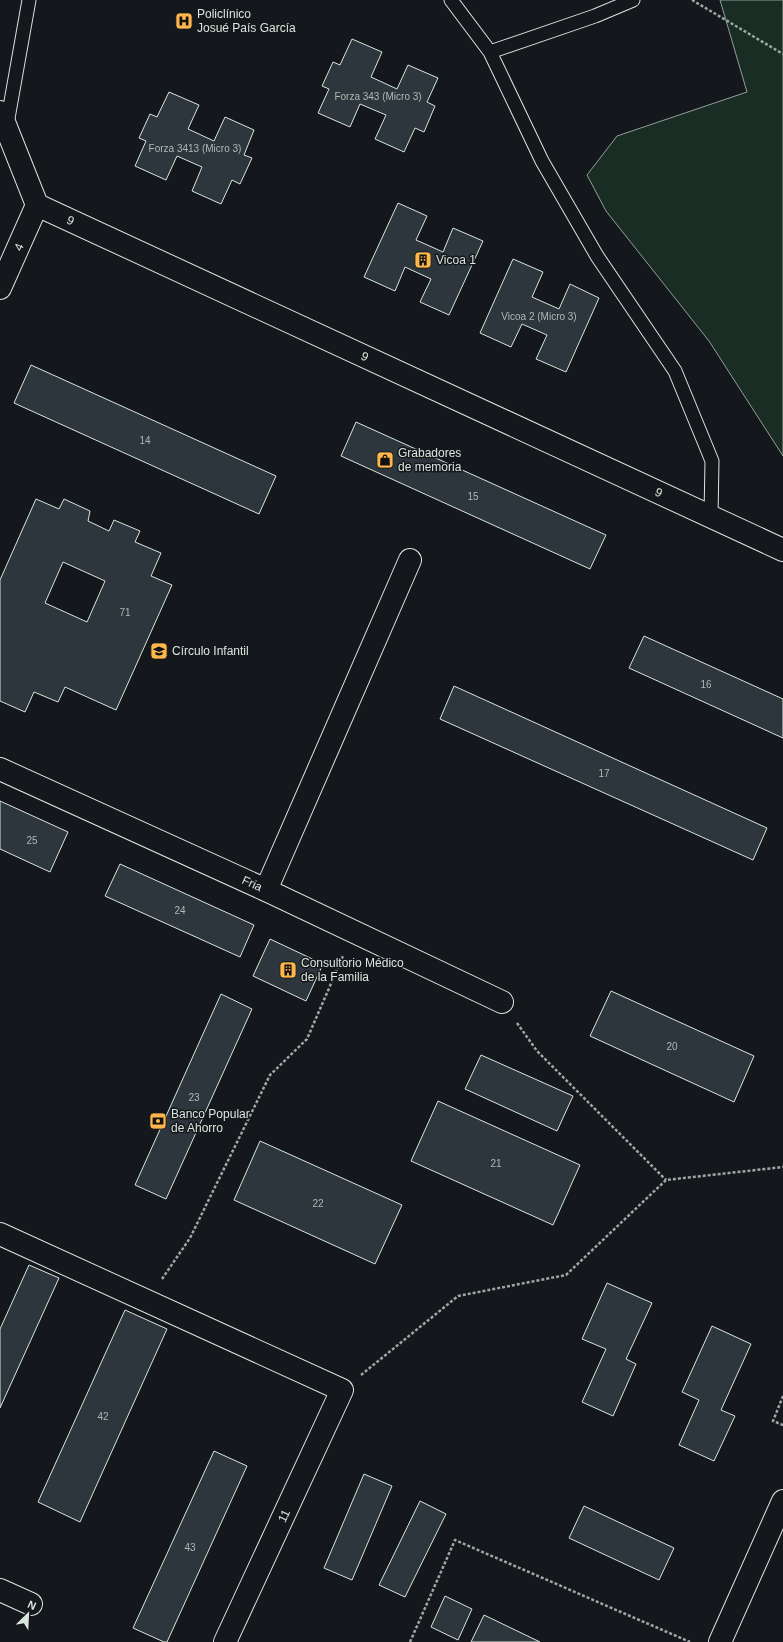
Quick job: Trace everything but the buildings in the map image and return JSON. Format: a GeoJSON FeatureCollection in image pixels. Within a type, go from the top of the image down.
{"type":"FeatureCollection","features":[{"type":"Feature","properties":{"kind":"street"},"geometry":{"type":"LineString","coordinates":[[3,120],[37,205]]}},
{"type":"Feature","properties":{"kind":"street","name":"9"},"geometry":{"type":"LineString","coordinates":[[37,205],[783,550]]}},
{"type":"Feature","properties":{"kind":"street","name":"4"},"geometry":{"type":"LineString","coordinates":[[0,288],[37,205]]}},
{"type":"Feature","properties":{"kind":"street"},"geometry":{"type":"LineString","coordinates":[[266,890],[410,560]]}},
{"type":"Feature","properties":{"kind":"street","name":"Fria"},"geometry":{"type":"LineString","coordinates":[[0,768],[266,890],[353,933],[502,1002]]}},
{"type":"Feature","properties":{"kind":"street"},"geometry":{"type":"LineString","coordinates":[[0,1234],[342,1390]]}},
{"type":"Feature","properties":{"kind":"street","name":"11"},"geometry":{"type":"LineString","coordinates":[[225,1642],[342,1390]]}},
{"type":"Feature","properties":{"kind":"street"},"geometry":{"type":"LineString","coordinates":[[720,1642],[783,1501]]}},
{"type":"Feature","properties":{"kind":"street"},"geometry":{"type":"LineString","coordinates":[[0,1590],[31,1604]]}},
{"type":"Feature","properties":{"kind":"lane"},"geometry":{"type":"LineString","coordinates":[[3,120],[29,0]]}},
{"type":"Feature","properties":{"kind":"lane"},"geometry":{"type":"LineString","coordinates":[[451,0],[490,52],[542,161],[597,256],[675,371],[712,461],[710,516]]}},
{"type":"Feature","properties":{"kind":"lane"},"geometry":{"type":"LineString","coordinates":[[490,52],[595,16],[633,0]]}},
{"type":"Feature","properties":{"kind":"path"},"geometry":{"type":"LineString","coordinates":[[692,0],[783,54]]}},
{"type":"Feature","properties":{"kind":"path"},"geometry":{"type":"LineString","coordinates":[[147,1301],[190,1238],[270,1075],[307,1039],[353,933]]}},
{"type":"Feature","properties":{"kind":"path"},"geometry":{"type":"LineString","coordinates":[[502,1002],[537,1051],[666,1180]]}},
{"type":"Feature","properties":{"kind":"path"},"geometry":{"type":"LineString","coordinates":[[342,1390],[458,1296],[566,1275],[666,1180],[783,1167]]}},
{"type":"Feature","properties":{"kind":"path"},"geometry":{"type":"LineString","coordinates":[[783,1396],[773,1421],[783,1425]]}},
{"type":"Feature","properties":{"kind":"path"},"geometry":{"type":"LineString","coordinates":[[410,1642],[455,1540],[690,1642]]}},
{"type":"Feature","properties":{"kind":"green space"},"geometry":{"type":"Polygon","coordinates":[[[720,0],[783,0],[783,456],[709,341],[606,211],[587,175],[617,136],[747,92],[720,0]]]}},
{"type":"Feature","properties":{"kind":"place","name":"Policlínico Josué País García"},"geometry":{"type":"Point","coordinates":[184,21]}},
{"type":"Feature","properties":{"kind":"place","name":"Vicoa 1"},"geometry":{"type":"Point","coordinates":[423,260]}},
{"type":"Feature","properties":{"kind":"place","name":"Grabadores de memoria"},"geometry":{"type":"Point","coordinates":[385,460]}},
{"type":"Feature","properties":{"kind":"place","name":"Círculo Infantil"},"geometry":{"type":"Point","coordinates":[159,651]}},
{"type":"Feature","properties":{"kind":"place","name":"Consultorio Médico de la Familia"},"geometry":{"type":"Point","coordinates":[288,970]}},
{"type":"Feature","properties":{"kind":"place","name":"Banco Popular de Ahorro"},"geometry":{"type":"Point","coordinates":[158,1121]}}]}
